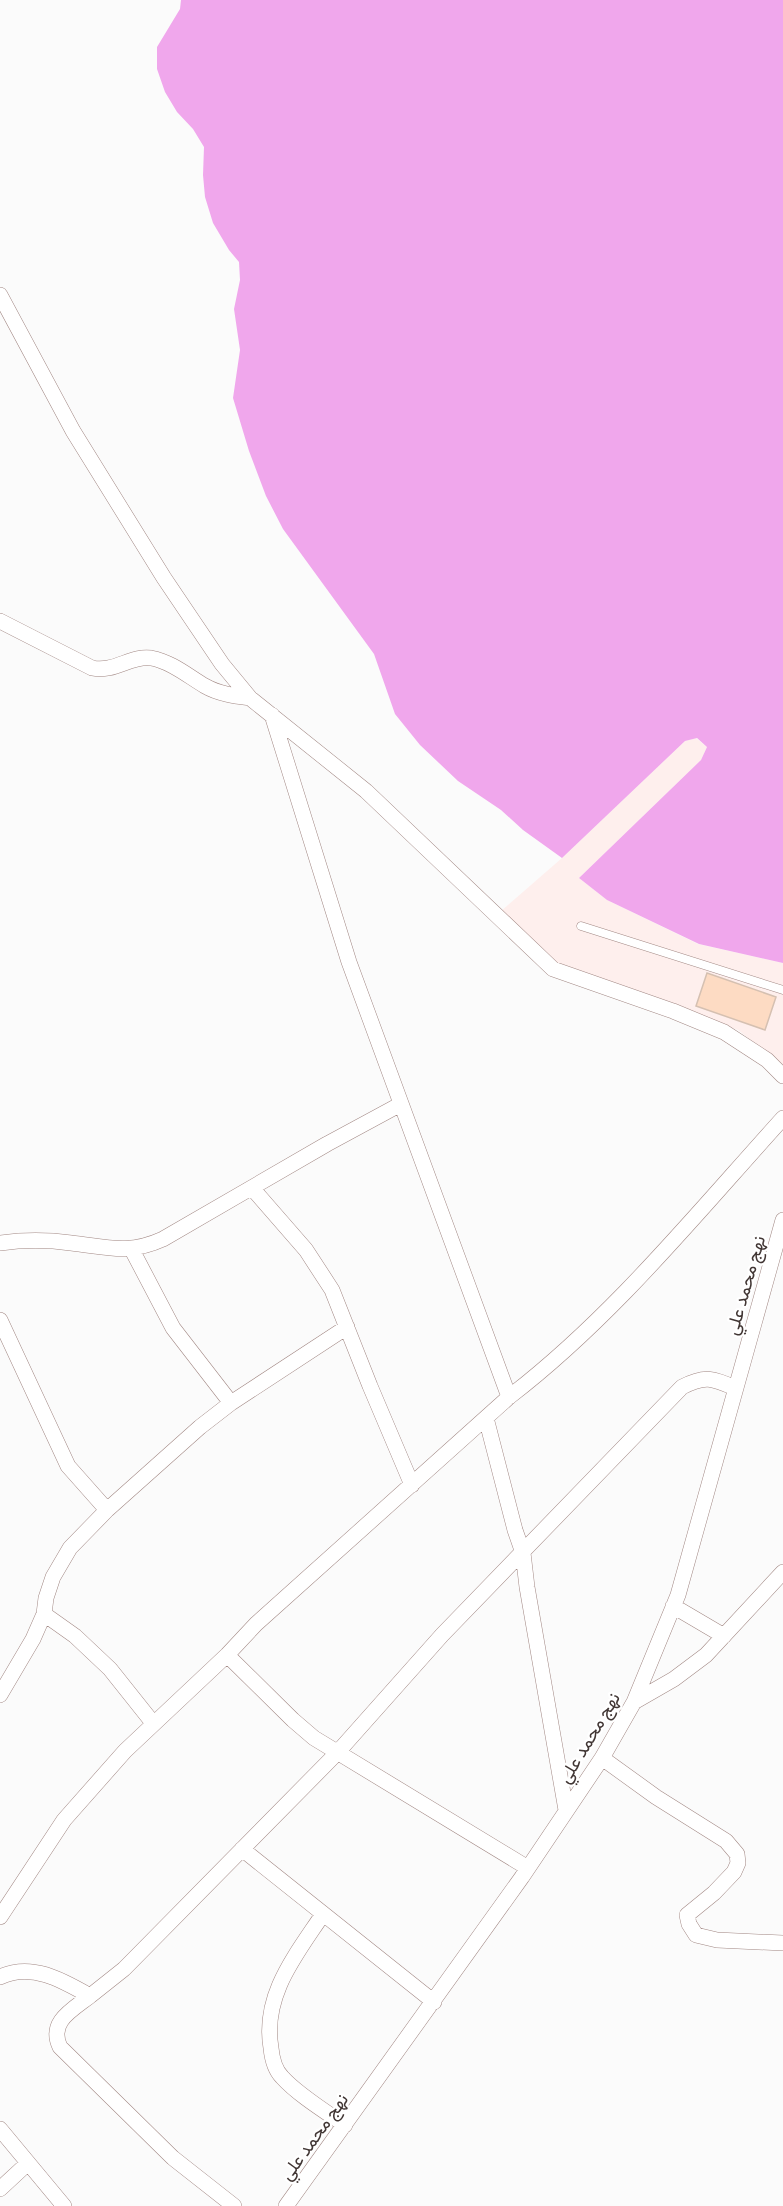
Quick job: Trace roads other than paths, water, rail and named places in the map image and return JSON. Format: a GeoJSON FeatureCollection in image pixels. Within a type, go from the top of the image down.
{"type":"FeatureCollection","features":[{"type":"Feature","properties":{"kind":"street"},"geometry":{"type":"LineString","coordinates":[[0,295],[73,431],[164,578],[222,664],[250,698],[366,791],[553,969],[673,1011],[723,1032],[767,1060],[783,1076]]}},
{"type":"Feature","properties":{"kind":"street"},"geometry":{"type":"LineString","coordinates":[[0,621],[92,668],[104,670],[139,659],[154,659],[177,668],[217,692],[250,698]]}},
{"type":"Feature","properties":{"kind":"street"},"geometry":{"type":"LineString","coordinates":[[272,715],[349,962],[509,1397]]}},
{"type":"Feature","properties":{"kind":"street"},"geometry":{"type":"LineString","coordinates":[[0,1243],[70,1242],[95,1247],[145,1248],[401,1104]]}},
{"type":"Feature","properties":{"kind":"street"},"geometry":{"type":"LineString","coordinates":[[0,1917],[64,1820],[125,1750],[227,1655],[256,1624],[509,1397],[545,1369],[610,1306],[783,1118]]}},
{"type":"Feature","properties":{"kind":"street"},"geometry":{"type":"LineString","coordinates":[[252,1188],[306,1250],[333,1290],[412,1485]]}},
{"type":"Feature","properties":{"kind":"street","name":"نهج محمد علي"},"geometry":{"type":"LineString","coordinates":[[286,2206],[528,1868],[602,1758],[634,1702],[674,1606],[783,1220]]}},
{"type":"Feature","properties":{"kind":"street"},"geometry":{"type":"LineString","coordinates":[[132,1248],[173,1328],[231,1403]]}},
{"type":"Feature","properties":{"kind":"street"},"geometry":{"type":"LineString","coordinates":[[0,1320],[68,1466],[107,1510]]}},
{"type":"Feature","properties":{"kind":"street"},"geometry":{"type":"LineString","coordinates":[[0,1695],[33,1639],[44,1614],[46,1598],[53,1577],[70,1548],[107,1510],[200,1427],[231,1403],[347,1326]]}},
{"type":"Feature","properties":{"kind":"street"},"geometry":{"type":"LineString","coordinates":[[234,2206],[173,2158],[60,2047],[56,2028],[65,2016],[124,1969],[337,1753],[442,1635],[682,1388],[697,1379],[712,1378],[735,1388]]}},
{"type":"Feature","properties":{"kind":"street"},"geometry":{"type":"LineString","coordinates":[[486,1418],[523,1553],[566,1810]]}},
{"type":"Feature","properties":{"kind":"street"},"geometry":{"type":"LineString","coordinates":[[634,1702],[692,1666],[724,1636],[783,1572]]}},
{"type":"Feature","properties":{"kind":"street"},"geometry":{"type":"LineString","coordinates":[[674,1606],[724,1636]]}},
{"type":"Feature","properties":{"kind":"street"},"geometry":{"type":"LineString","coordinates":[[44,1614],[75,1636],[110,1669],[153,1723]]}},
{"type":"Feature","properties":{"kind":"street"},"geometry":{"type":"LineString","coordinates":[[227,1655],[293,1720],[337,1753],[528,1868]]}},
{"type":"Feature","properties":{"kind":"street"},"geometry":{"type":"LineString","coordinates":[[602,1758],[665,1804],[726,1841],[737,1854],[738,1863],[734,1872],[714,1893],[687,1915],[688,1924],[696,1935],[717,1940],[783,1943]]}},
{"type":"Feature","properties":{"kind":"street"},"geometry":{"type":"LineString","coordinates":[[242,1849],[434,2002]]}},
{"type":"Feature","properties":{"kind":"street"},"geometry":{"type":"LineString","coordinates":[[324,1914],[292,1960],[275,1992],[270,2014],[269,2037],[276,2067],[282,2077],[345,2126]]}},
{"type":"Feature","properties":{"kind":"street"},"geometry":{"type":"LineString","coordinates":[[0,1977],[31,1970],[69,1984],[90,1996]]}},
{"type":"Feature","properties":{"kind":"street"},"geometry":{"type":"LineString","coordinates":[[0,2129],[64,2206]]}},
{"type":"Feature","properties":{"kind":"street"},"geometry":{"type":"LineString","coordinates":[[0,2189],[28,2163]]}},
{"type":"Feature","properties":{"kind":"lane"},"geometry":{"type":"LineString","coordinates":[[581,926],[783,990]]}}]}
